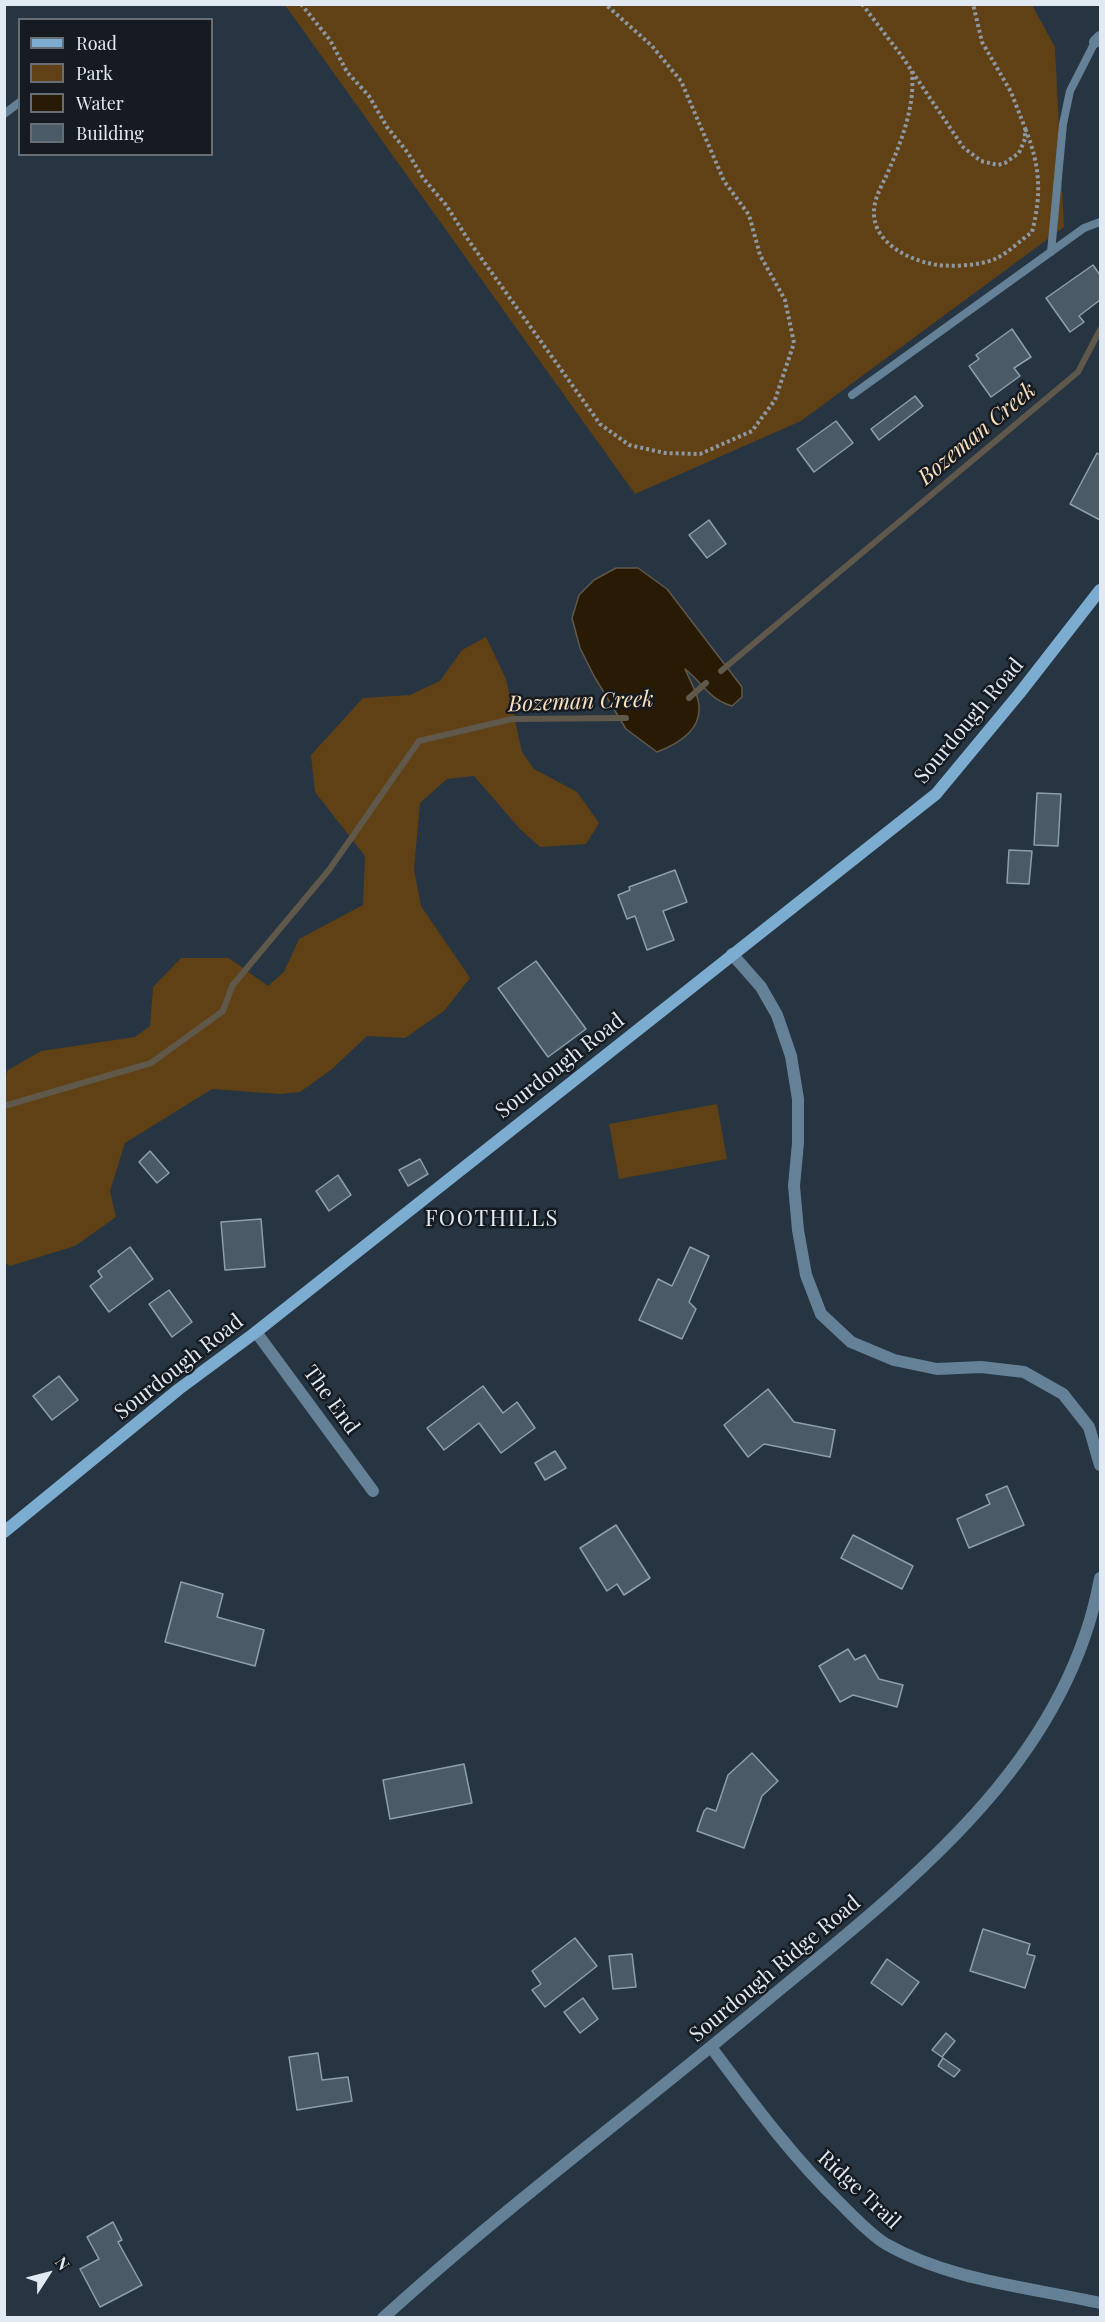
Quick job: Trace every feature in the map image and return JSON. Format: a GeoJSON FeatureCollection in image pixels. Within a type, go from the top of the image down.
{"type":"FeatureCollection","features":[{"type":"Feature","properties":{"kind":"street","name":"Sourdough Road"},"geometry":{"type":"LineString","coordinates":[[4,1532],[179,1389],[256,1332],[936,794],[1101,590]]}},
{"type":"Feature","properties":{"kind":"street"},"geometry":{"type":"LineString","coordinates":[[732,954],[761,987],[777,1015],[791,1056],[798,1099],[798,1143],[794,1186],[798,1230],[806,1275],[821,1314],[851,1342],[894,1360],[937,1368],[981,1367],[1024,1372],[1063,1394],[1089,1427],[1101,1465]]}},
{"type":"Feature","properties":{"kind":"street","name":"The End"},"geometry":{"type":"LineString","coordinates":[[256,1332],[373,1491]]}},
{"type":"Feature","properties":{"kind":"street","name":"Sourdough Ridge Road"},"geometry":{"type":"LineString","coordinates":[[383,2318],[487,2228],[711,2047],[905,1885],[937,1855],[981,1807],[1022,1756],[1047,1720],[1084,1642],[1101,1578]]}},
{"type":"Feature","properties":{"kind":"street","name":"Ridge Trail"},"geometry":{"type":"LineString","coordinates":[[711,2047],[821,2185],[885,2243],[925,2262],[966,2275],[1101,2303]]}},
{"type":"Feature","properties":{"kind":"lane"},"geometry":{"type":"LineString","coordinates":[[1051,252],[1064,124],[1070,91],[1098,40]]}},
{"type":"Feature","properties":{"kind":"lane"},"geometry":{"type":"LineString","coordinates":[[4,114],[18,104]]}},
{"type":"Feature","properties":{"kind":"lane"},"geometry":{"type":"LineString","coordinates":[[852,395],[1084,228],[1101,222]]}},
{"type":"Feature","properties":{"kind":"path"},"geometry":{"type":"LineString","coordinates":[[301,4],[330,40],[347,72],[369,96],[387,127],[408,153],[423,178],[446,205],[469,241],[600,424],[629,445],[665,453],[700,454],[752,430],[775,400],[794,343],[785,300],[760,255],[749,215],[724,181],[681,81],[652,46],[605,4]]}},
{"type":"Feature","properties":{"kind":"path"},"geometry":{"type":"LineString","coordinates":[[862,4],[912,71],[963,147],[981,161],[998,165],[1013,158],[1019,153],[1025,139],[1025,128]]}},
{"type":"Feature","properties":{"kind":"path"},"geometry":{"type":"LineString","coordinates":[[912,71],[913,85],[906,125],[875,199],[875,223],[880,233],[906,256],[939,265],[958,266],[995,259],[1032,232],[1040,179],[1035,153],[1011,92],[982,42],[973,4]]}},
{"type":"Feature","properties":{"kind":"green space"},"geometry":{"type":"Polygon","coordinates":[[[285,5],[1032,5],[1055,47],[1064,227],[801,421],[635,494],[285,5]]]}},
{"type":"Feature","properties":{"kind":"green space"},"geometry":{"type":"Polygon","coordinates":[[[486,637],[506,679],[522,752],[534,769],[577,792],[599,823],[586,844],[540,847],[520,829],[474,776],[447,779],[420,803],[414,869],[421,906],[470,978],[444,1011],[405,1038],[367,1036],[331,1070],[300,1092],[280,1094],[212,1089],[125,1143],[110,1191],[116,1217],[75,1246],[10,1266],[5,1263],[4,1078],[8,1070],[41,1051],[135,1037],[150,1026],[153,987],[181,958],[229,958],[268,986],[284,972],[299,939],[363,905],[365,856],[315,792],[311,755],[363,698],[410,695],[440,681],[462,650],[486,637]]]}},
{"type":"Feature","properties":{"kind":"green space"},"geometry":{"type":"Polygon","coordinates":[[[717,1104],[727,1159],[619,1179],[609,1124],[717,1104]]]}},
{"type":"Feature","properties":{"kind":"water"},"geometry":{"type":"Polygon","coordinates":[[[616,568],[638,568],[667,589],[742,687],[742,697],[732,706],[717,699],[685,669],[698,700],[698,718],[685,737],[657,752],[626,729],[580,648],[572,618],[579,595],[594,580],[616,568]]]}},
{"type":"Feature","properties":{"kind":"building"},"geometry":{"type":"Polygon","coordinates":[[[1093,265],[1100,275],[1100,300],[1079,316],[1084,322],[1070,332],[1046,298],[1093,265]]]}},
{"type":"Feature","properties":{"kind":"building"},"geometry":{"type":"Polygon","coordinates":[[[1012,329],[1031,357],[1014,368],[1020,376],[991,397],[969,366],[979,359],[976,355],[1012,329]]]}},
{"type":"Feature","properties":{"kind":"building"},"geometry":{"type":"Polygon","coordinates":[[[915,396],[923,406],[879,440],[871,429],[915,396]]]}},
{"type":"Feature","properties":{"kind":"building"},"geometry":{"type":"Polygon","coordinates":[[[836,421],[853,443],[814,472],[797,449],[836,421]]]}},
{"type":"Feature","properties":{"kind":"building"},"geometry":{"type":"Polygon","coordinates":[[[1097,453],[1100,455],[1100,520],[1070,504],[1097,453]]]}},
{"type":"Feature","properties":{"kind":"building"},"geometry":{"type":"Polygon","coordinates":[[[709,520],[726,544],[707,558],[689,535],[709,520]]]}},
{"type":"Feature","properties":{"kind":"building"},"geometry":{"type":"Polygon","coordinates":[[[1037,793],[1061,794],[1058,846],[1034,845],[1037,793]]]}},
{"type":"Feature","properties":{"kind":"building"},"geometry":{"type":"Polygon","coordinates":[[[1009,850],[1032,851],[1029,884],[1007,883],[1009,850]]]}},
{"type":"Feature","properties":{"kind":"building"},"geometry":{"type":"Polygon","coordinates":[[[675,870],[687,902],[663,911],[674,940],[647,950],[635,916],[627,919],[618,895],[630,890],[629,887],[675,870]]]}},
{"type":"Feature","properties":{"kind":"building"},"geometry":{"type":"Polygon","coordinates":[[[536,961],[586,1029],[548,1057],[498,988],[536,961]]]}},
{"type":"Feature","properties":{"kind":"building"},"geometry":{"type":"Polygon","coordinates":[[[150,1151],[169,1173],[157,1183],[139,1162],[150,1151]]]}},
{"type":"Feature","properties":{"kind":"building"},"geometry":{"type":"Polygon","coordinates":[[[420,1159],[428,1174],[408,1186],[399,1170],[420,1159]]]}},
{"type":"Feature","properties":{"kind":"building"},"geometry":{"type":"Polygon","coordinates":[[[338,1175],[351,1195],[329,1211],[316,1191],[338,1175]]]}},
{"type":"Feature","properties":{"kind":"building"},"geometry":{"type":"Polygon","coordinates":[[[261,1219],[265,1267],[225,1270],[221,1222],[261,1219]]]}},
{"type":"Feature","properties":{"kind":"building"},"geometry":{"type":"Polygon","coordinates":[[[130,1247],[153,1279],[109,1312],[90,1286],[102,1277],[98,1271],[130,1247]]]}},
{"type":"Feature","properties":{"kind":"building"},"geometry":{"type":"Polygon","coordinates":[[[690,1247],[709,1256],[689,1302],[696,1309],[682,1339],[639,1320],[658,1279],[672,1286],[690,1247]]]}},
{"type":"Feature","properties":{"kind":"building"},"geometry":{"type":"Polygon","coordinates":[[[169,1290],[192,1322],[172,1337],[149,1304],[169,1290]]]}},
{"type":"Feature","properties":{"kind":"building"},"geometry":{"type":"Polygon","coordinates":[[[59,1376],[78,1400],[52,1420],[33,1396],[59,1376]]]}},
{"type":"Feature","properties":{"kind":"building"},"geometry":{"type":"Polygon","coordinates":[[[483,1386],[503,1413],[517,1402],[535,1428],[501,1453],[479,1423],[444,1450],[427,1428],[483,1386]]]}},
{"type":"Feature","properties":{"kind":"building"},"geometry":{"type":"Polygon","coordinates":[[[768,1389],[794,1422],[835,1430],[830,1457],[764,1444],[748,1457],[724,1425],[768,1389]]]}},
{"type":"Feature","properties":{"kind":"building"},"geometry":{"type":"Polygon","coordinates":[[[555,1451],[566,1468],[545,1480],[535,1463],[555,1451]]]}},
{"type":"Feature","properties":{"kind":"building"},"geometry":{"type":"Polygon","coordinates":[[[1007,1486],[1024,1525],[969,1548],[957,1519],[990,1504],[986,1495],[1007,1486]]]}},
{"type":"Feature","properties":{"kind":"building"},"geometry":{"type":"Polygon","coordinates":[[[616,1525],[650,1578],[624,1595],[617,1584],[607,1591],[580,1548],[616,1525]]]}},
{"type":"Feature","properties":{"kind":"building"},"geometry":{"type":"Polygon","coordinates":[[[853,1535],[913,1566],[902,1589],[841,1558],[853,1535]]]}},
{"type":"Feature","properties":{"kind":"building"},"geometry":{"type":"Polygon","coordinates":[[[181,1582],[223,1594],[217,1617],[264,1630],[255,1666],[165,1642],[181,1582]]]}},
{"type":"Feature","properties":{"kind":"building"},"geometry":{"type":"Polygon","coordinates":[[[848,1649],[855,1660],[865,1655],[879,1679],[903,1685],[897,1707],[853,1695],[840,1702],[819,1666],[848,1649]]]}},
{"type":"Feature","properties":{"kind":"building"},"geometry":{"type":"Polygon","coordinates":[[[752,1753],[778,1781],[762,1796],[744,1848],[697,1831],[704,1811],[707,1808],[716,1811],[728,1775],[752,1753]]]}},
{"type":"Feature","properties":{"kind":"building"},"geometry":{"type":"Polygon","coordinates":[[[464,1764],[472,1803],[390,1819],[383,1780],[464,1764]]]}},
{"type":"Feature","properties":{"kind":"building"},"geometry":{"type":"Polygon","coordinates":[[[983,1929],[1030,1944],[1027,1954],[1035,1956],[1025,1988],[970,1971],[983,1929]]]}},
{"type":"Feature","properties":{"kind":"building"},"geometry":{"type":"Polygon","coordinates":[[[575,1938],[597,1966],[545,2007],[532,1990],[541,1984],[532,1971],[575,1938]]]}},
{"type":"Feature","properties":{"kind":"building"},"geometry":{"type":"Polygon","coordinates":[[[632,1954],[636,1987],[613,1989],[609,1956],[632,1954]]]}},
{"type":"Feature","properties":{"kind":"building"},"geometry":{"type":"Polygon","coordinates":[[[887,1959],[919,1982],[902,2005],[871,1983],[887,1959]]]}},
{"type":"Feature","properties":{"kind":"building"},"geometry":{"type":"Polygon","coordinates":[[[583,1998],[598,2019],[580,2033],[564,2012],[583,1998]]]}},
{"type":"Feature","properties":{"kind":"building"},"geometry":{"type":"Polygon","coordinates":[[[946,2033],[955,2041],[942,2057],[932,2050],[946,2033]]]}},
{"type":"Feature","properties":{"kind":"building"},"geometry":{"type":"Polygon","coordinates":[[[318,2053],[322,2080],[348,2077],[352,2101],[297,2110],[289,2057],[318,2053]]]}},
{"type":"Feature","properties":{"kind":"building"},"geometry":{"type":"Polygon","coordinates":[[[943,2058],[960,2070],[954,2077],[938,2066],[943,2058]]]}},
{"type":"Feature","properties":{"kind":"building"},"geometry":{"type":"Polygon","coordinates":[[[113,2222],[122,2240],[118,2242],[142,2285],[100,2307],[80,2269],[99,2259],[87,2237],[113,2222]]]}},
{"type":"Feature","properties":{"kind":"waterway","name":"Bozeman Creek"},"geometry":{"type":"LineString","coordinates":[[721,671],[1078,372],[1100,330]]}},
{"type":"Feature","properties":{"kind":"waterway","name":"Bozeman Creek"},"geometry":{"type":"LineString","coordinates":[[689,698],[706,683]]}},
{"type":"Feature","properties":{"kind":"waterway","name":"Bozeman Creek"},"geometry":{"type":"LineString","coordinates":[[4,1106],[151,1063],[223,1011],[232,986],[329,870],[419,741],[512,719],[626,718]]}},
{"type":"Feature","properties":{"kind":"district","name":"FOOTHILLS"},"geometry":{"type":"Point","coordinates":[492,1219]}}]}
